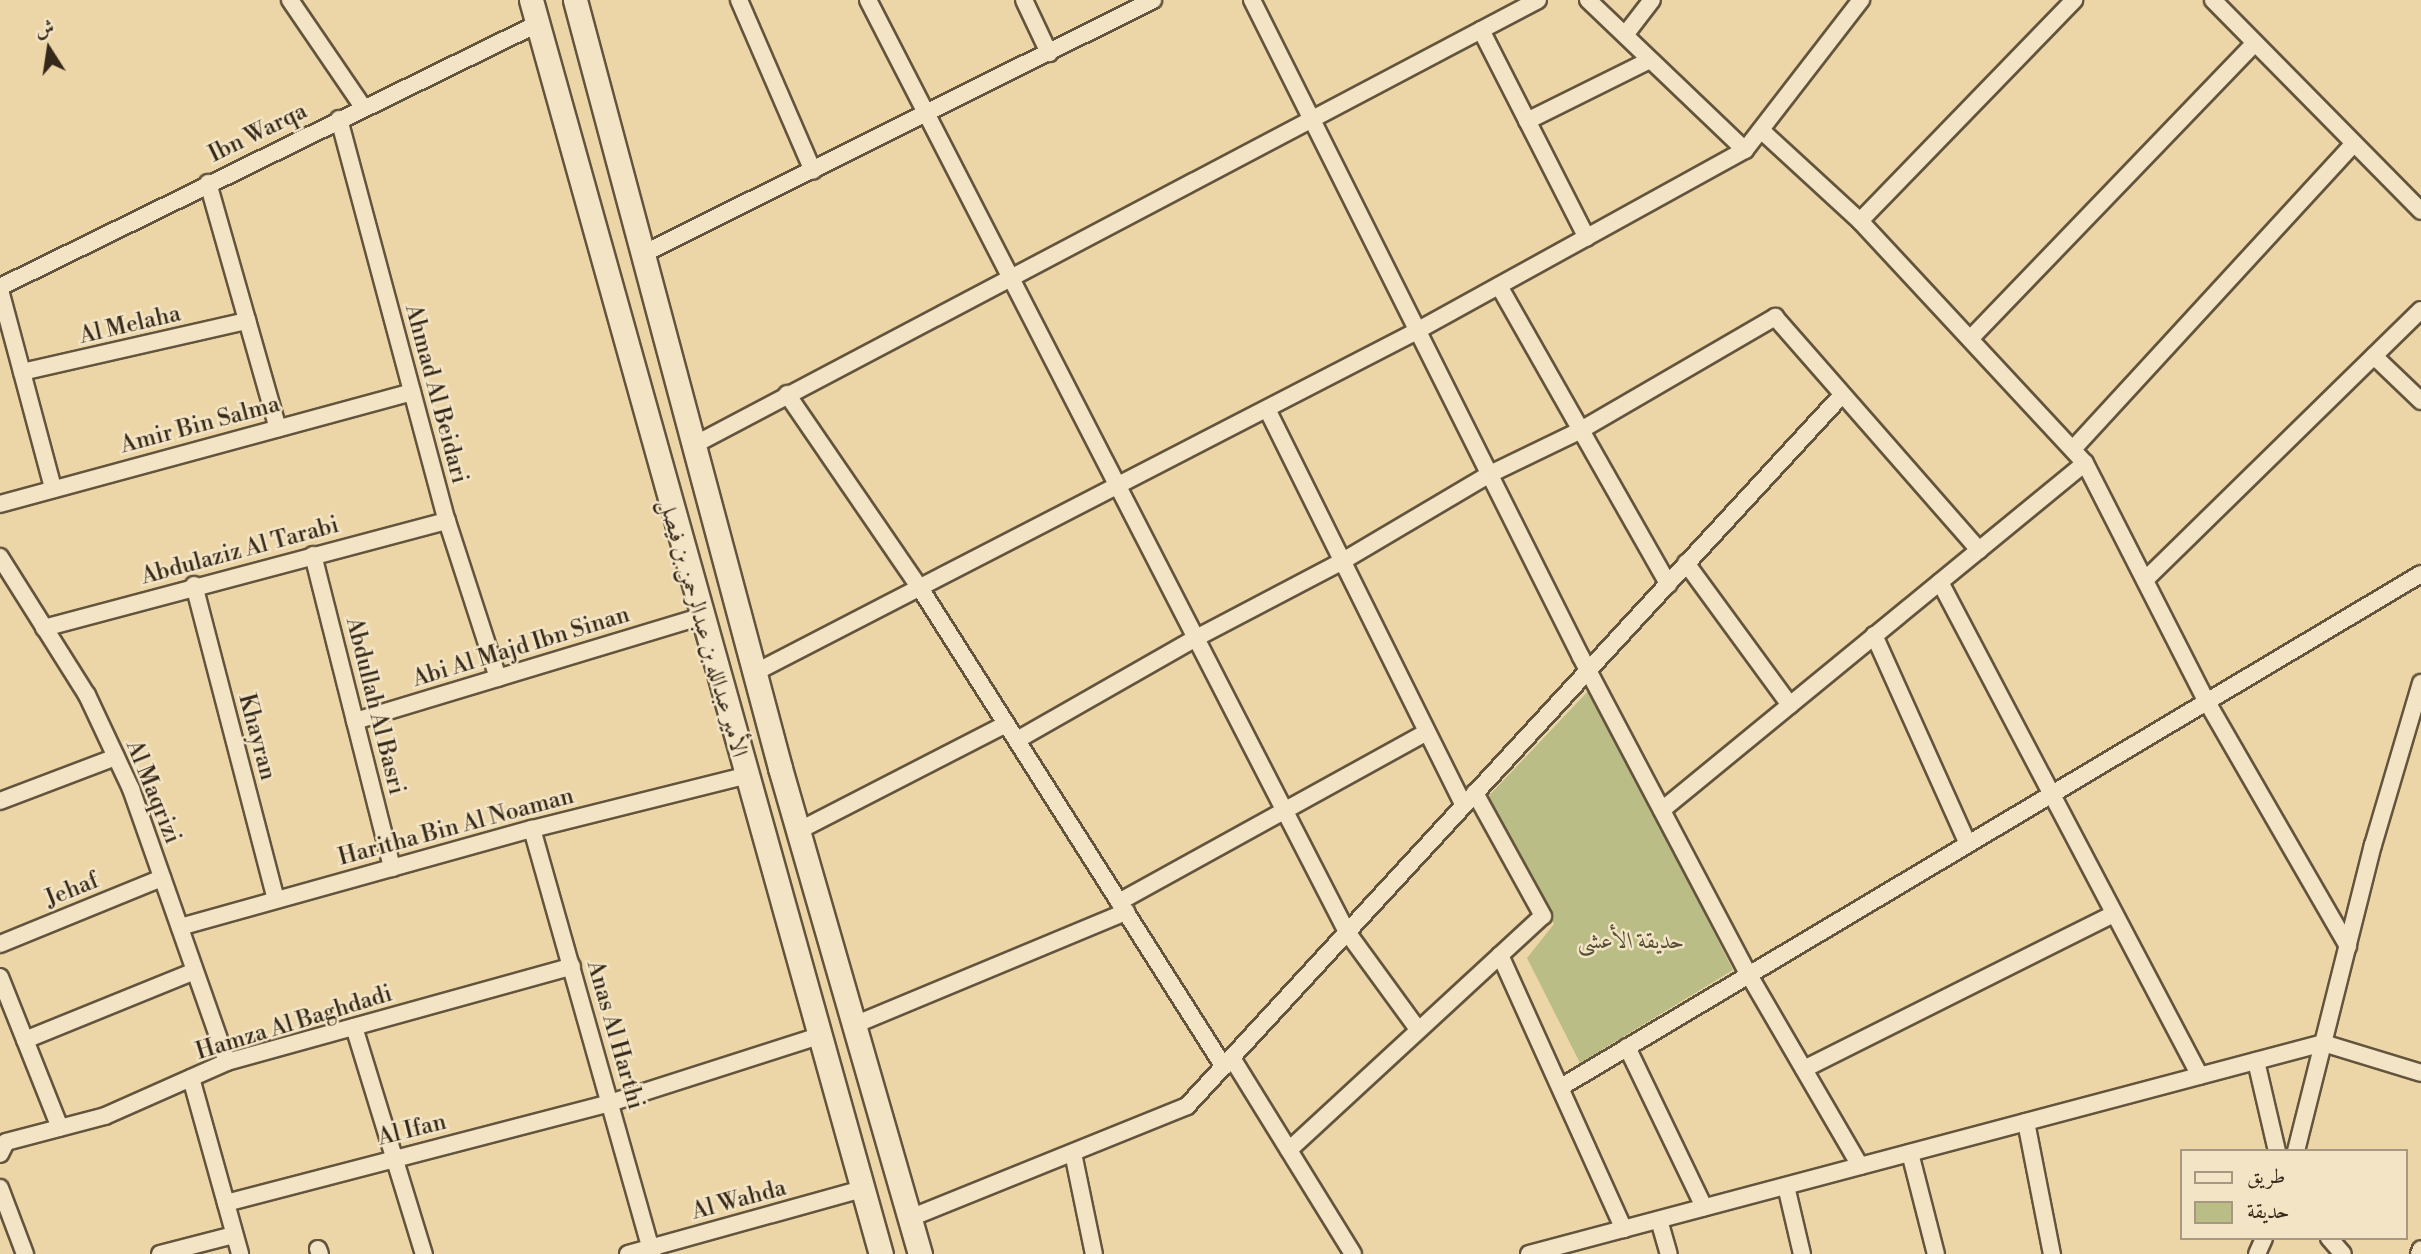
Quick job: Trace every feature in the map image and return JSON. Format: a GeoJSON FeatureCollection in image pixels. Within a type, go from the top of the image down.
{"type":"FeatureCollection","features":[{"type":"Feature","properties":{"kind":"main road","name":"الأمير عبدالله بن عبدالرحمن بن فيصل"},"geometry":{"type":"LineString","coordinates":[[531,0],[700,617],[881,1254]]}},
{"type":"Feature","properties":{"kind":"main road","name":"الأمير عبدالله بن عبدالرحمن بن فيصل"},"geometry":{"type":"LineString","coordinates":[[575,0],[754,673],[920,1254]]}},
{"type":"Feature","properties":{"kind":"street"},"geometry":{"type":"LineString","coordinates":[[290,0],[363,107]]}},
{"type":"Feature","properties":{"kind":"street"},"geometry":{"type":"LineString","coordinates":[[739,0],[813,171]]}},
{"type":"Feature","properties":{"kind":"street"},"geometry":{"type":"LineString","coordinates":[[868,0],[1347,932],[1417,1028]]}},
{"type":"Feature","properties":{"kind":"street"},"geometry":{"type":"LineString","coordinates":[[1024,0],[1049,53]]}},
{"type":"Feature","properties":{"kind":"street"},"geometry":{"type":"LineString","coordinates":[[643,254],[927,115],[1153,0]]}},
{"type":"Feature","properties":{"kind":"street"},"geometry":{"type":"LineString","coordinates":[[1252,0],[1415,332],[1588,670],[1749,975],[1860,1166]]}},
{"type":"Feature","properties":{"kind":"street"},"geometry":{"type":"LineString","coordinates":[[694,444],[1009,275],[1538,0]]}},
{"type":"Feature","properties":{"kind":"street"},"geometry":{"type":"LineString","coordinates":[[1588,0],[1745,150]]}},
{"type":"Feature","properties":{"kind":"street"},"geometry":{"type":"LineString","coordinates":[[1625,35],[1652,0]]}},
{"type":"Feature","properties":{"kind":"street"},"geometry":{"type":"LineString","coordinates":[[754,673],[1415,332],[1745,150],[1861,0]]}},
{"type":"Feature","properties":{"kind":"street"},"geometry":{"type":"LineString","coordinates":[[1860,221],[2074,0]]}},
{"type":"Feature","properties":{"kind":"street"},"geometry":{"type":"LineString","coordinates":[[2213,0],[2421,211]]}},
{"type":"Feature","properties":{"kind":"street","name":"Ibn Warqa"},"geometry":{"type":"LineString","coordinates":[[0,288],[208,183],[537,24]]}},
{"type":"Feature","properties":{"kind":"street"},"geometry":{"type":"LineString","coordinates":[[1481,30],[1587,237]]}},
{"type":"Feature","properties":{"kind":"street"},"geometry":{"type":"LineString","coordinates":[[1970,340],[2255,43]]}},
{"type":"Feature","properties":{"kind":"street"},"geometry":{"type":"LineString","coordinates":[[1527,121],[1650,60]]}},
{"type":"Feature","properties":{"kind":"street","name":"Ahmad Al Beidari"},"geometry":{"type":"LineString","coordinates":[[339,119],[447,521],[498,678]]}},
{"type":"Feature","properties":{"kind":"street"},"geometry":{"type":"LineString","coordinates":[[1761,130],[1860,221],[2085,463],[2207,702],[2348,946]]}},
{"type":"Feature","properties":{"kind":"street"},"geometry":{"type":"LineString","coordinates":[[2073,449],[2354,143]]}},
{"type":"Feature","properties":{"kind":"street"},"geometry":{"type":"LineString","coordinates":[[208,183],[278,428]]}},
{"type":"Feature","properties":{"kind":"street"},"geometry":{"type":"LineString","coordinates":[[1499,286],[1668,584]]}},
{"type":"Feature","properties":{"kind":"street"},"geometry":{"type":"LineString","coordinates":[[0,288],[53,488]]}},
{"type":"Feature","properties":{"kind":"street"},"geometry":{"type":"LineString","coordinates":[[2145,580],[2421,310]]}},
{"type":"Feature","properties":{"kind":"street"},"geometry":{"type":"LineString","coordinates":[[1017,740],[1196,638],[1342,562],[1488,475],[1581,430],[1775,317],[1979,550]]}},
{"type":"Feature","properties":{"kind":"street","name":"Al Melaha"},"geometry":{"type":"LineString","coordinates":[[22,372],[247,321]]}},
{"type":"Feature","properties":{"kind":"street"},"geometry":{"type":"LineString","coordinates":[[2374,356],[2421,401]]}},
{"type":"Feature","properties":{"kind":"street","name":"Amir Bin Salma"},"geometry":{"type":"LineString","coordinates":[[0,503],[412,392]]}},
{"type":"Feature","properties":{"kind":"street"},"geometry":{"type":"LineString","coordinates":[[787,394],[920,588],[1122,907],[1289,1150],[1353,1254]]}},
{"type":"Feature","properties":{"kind":"street"},"geometry":{"type":"LineString","coordinates":[[910,1218],[1187,1107],[1842,395]]}},
{"type":"Feature","properties":{"kind":"street"},"geometry":{"type":"LineString","coordinates":[[1267,409],[1425,733],[1543,916],[1417,1028],[1289,1150]]}},
{"type":"Feature","properties":{"kind":"street"},"geometry":{"type":"LineString","coordinates":[[1662,810],[2085,463]]}},
{"type":"Feature","properties":{"kind":"street","name":"Abdulaziz Al Tarabi"},"geometry":{"type":"LineString","coordinates":[[44,628],[194,585],[447,521]]}},
{"type":"Feature","properties":{"kind":"street","name":"Abdullah Al Basri"},"geometry":{"type":"LineString","coordinates":[[313,555],[392,868]]}},
{"type":"Feature","properties":{"kind":"street","name":"Al Maqrizi"},"geometry":{"type":"LineString","coordinates":[[0,557],[87,695],[116,757],[227,1062]]}},
{"type":"Feature","properties":{"kind":"street"},"geometry":{"type":"LineString","coordinates":[[1686,563],[1790,705]]}},
{"type":"Feature","properties":{"kind":"street"},"geometry":{"type":"LineString","coordinates":[[1561,1087],[2421,574]]}},
{"type":"Feature","properties":{"kind":"street"},"geometry":{"type":"LineString","coordinates":[[1940,582],[2049,796],[2200,1076]]}},
{"type":"Feature","properties":{"kind":"street","name":"Khayran"},"geometry":{"type":"LineString","coordinates":[[194,585],[276,900]]}},
{"type":"Feature","properties":{"kind":"street","name":"Abi Al Majd Ibn Sinan"},"geometry":{"type":"LineString","coordinates":[[355,722],[700,617]]}},
{"type":"Feature","properties":{"kind":"street"},"geometry":{"type":"LineString","coordinates":[[1874,635],[1968,844]]}},
{"type":"Feature","properties":{"kind":"street"},"geometry":{"type":"LineString","coordinates":[[2296,1149],[2348,946],[2421,682]]}},
{"type":"Feature","properties":{"kind":"street"},"geometry":{"type":"LineString","coordinates":[[798,831],[1006,724]]}},
{"type":"Feature","properties":{"kind":"street"},"geometry":{"type":"LineString","coordinates":[[854,1025],[1122,907],[1285,810],[1425,733]]}},
{"type":"Feature","properties":{"kind":"street"},"geometry":{"type":"LineString","coordinates":[[0,801],[116,757]]}},
{"type":"Feature","properties":{"kind":"street","name":"Haritha Bin Al Noaman"},"geometry":{"type":"LineString","coordinates":[[180,927],[532,829],[746,776]]}},
{"type":"Feature","properties":{"kind":"street","name":"Anas Al Harthi"},"geometry":{"type":"LineString","coordinates":[[532,829],[651,1251]]}},
{"type":"Feature","properties":{"kind":"street","name":"Jehaf"},"geometry":{"type":"LineString","coordinates":[[0,944],[162,878]]}},
{"type":"Feature","properties":{"kind":"street"},"geometry":{"type":"LineString","coordinates":[[1804,1069],[2113,914]]}},
{"type":"Feature","properties":{"kind":"street"},"geometry":{"type":"LineString","coordinates":[[1500,955],[1624,1229]]}},
{"type":"Feature","properties":{"kind":"street","name":"Hamza Al Baghdadi"},"geometry":{"type":"LineString","coordinates":[[0,1154],[6,1142],[105,1116],[227,1062],[572,965]]}},
{"type":"Feature","properties":{"kind":"street"},"geometry":{"type":"LineString","coordinates":[[25,1040],[195,971]]}},
{"type":"Feature","properties":{"kind":"street"},"geometry":{"type":"LineString","coordinates":[[0,977],[60,1128]]}},
{"type":"Feature","properties":{"kind":"street"},"geometry":{"type":"LineString","coordinates":[[354,1027],[424,1254]]}},
{"type":"Feature","properties":{"kind":"street","name":"Al Ifan"},"geometry":{"type":"LineString","coordinates":[[226,1203],[394,1157],[610,1103],[819,1036]]}},
{"type":"Feature","properties":{"kind":"street"},"geometry":{"type":"LineString","coordinates":[[1529,1254],[2323,1043],[2421,1073]]}},
{"type":"Feature","properties":{"kind":"street"},"geometry":{"type":"LineString","coordinates":[[1627,1047],[1704,1208]]}},
{"type":"Feature","properties":{"kind":"street"},"geometry":{"type":"LineString","coordinates":[[2256,1061],[2277,1149]]}},
{"type":"Feature","properties":{"kind":"street"},"geometry":{"type":"LineString","coordinates":[[191,1078],[240,1254]]}},
{"type":"Feature","properties":{"kind":"street"},"geometry":{"type":"LineString","coordinates":[[2026,1122],[2052,1254]]}},
{"type":"Feature","properties":{"kind":"street"},"geometry":{"type":"LineString","coordinates":[[1073,1153],[1094,1254]]}},
{"type":"Feature","properties":{"kind":"street"},"geometry":{"type":"LineString","coordinates":[[1910,1153],[1936,1254]]}},
{"type":"Feature","properties":{"kind":"street"},"geometry":{"type":"LineString","coordinates":[[1786,1186],[1802,1254]]}},
{"type":"Feature","properties":{"kind":"street"},"geometry":{"type":"LineString","coordinates":[[0,1188],[25,1254]]}},
{"type":"Feature","properties":{"kind":"street","name":"Al Wahda"},"geometry":{"type":"LineString","coordinates":[[628,1254],[651,1251],[863,1189]]}},
{"type":"Feature","properties":{"kind":"street"},"geometry":{"type":"LineString","coordinates":[[1659,1220],[1669,1254]]}},
{"type":"Feature","properties":{"kind":"street"},"geometry":{"type":"LineString","coordinates":[[160,1254],[234,1235]]}},
{"type":"Feature","properties":{"kind":"street"},"geometry":{"type":"LineString","coordinates":[[2331,1240],[2343,1254]]}},
{"type":"Feature","properties":{"kind":"street"},"geometry":{"type":"LineString","coordinates":[[2419,1254],[2421,1249]]}},
{"type":"Feature","properties":{"kind":"green space","name":"حديقة الأعشى"},"geometry":{"type":"Polygon","coordinates":[[[1590,689],[1733,970],[1580,1063],[1527,958],[1554,924],[1481,804],[1590,689]]]}}]}
